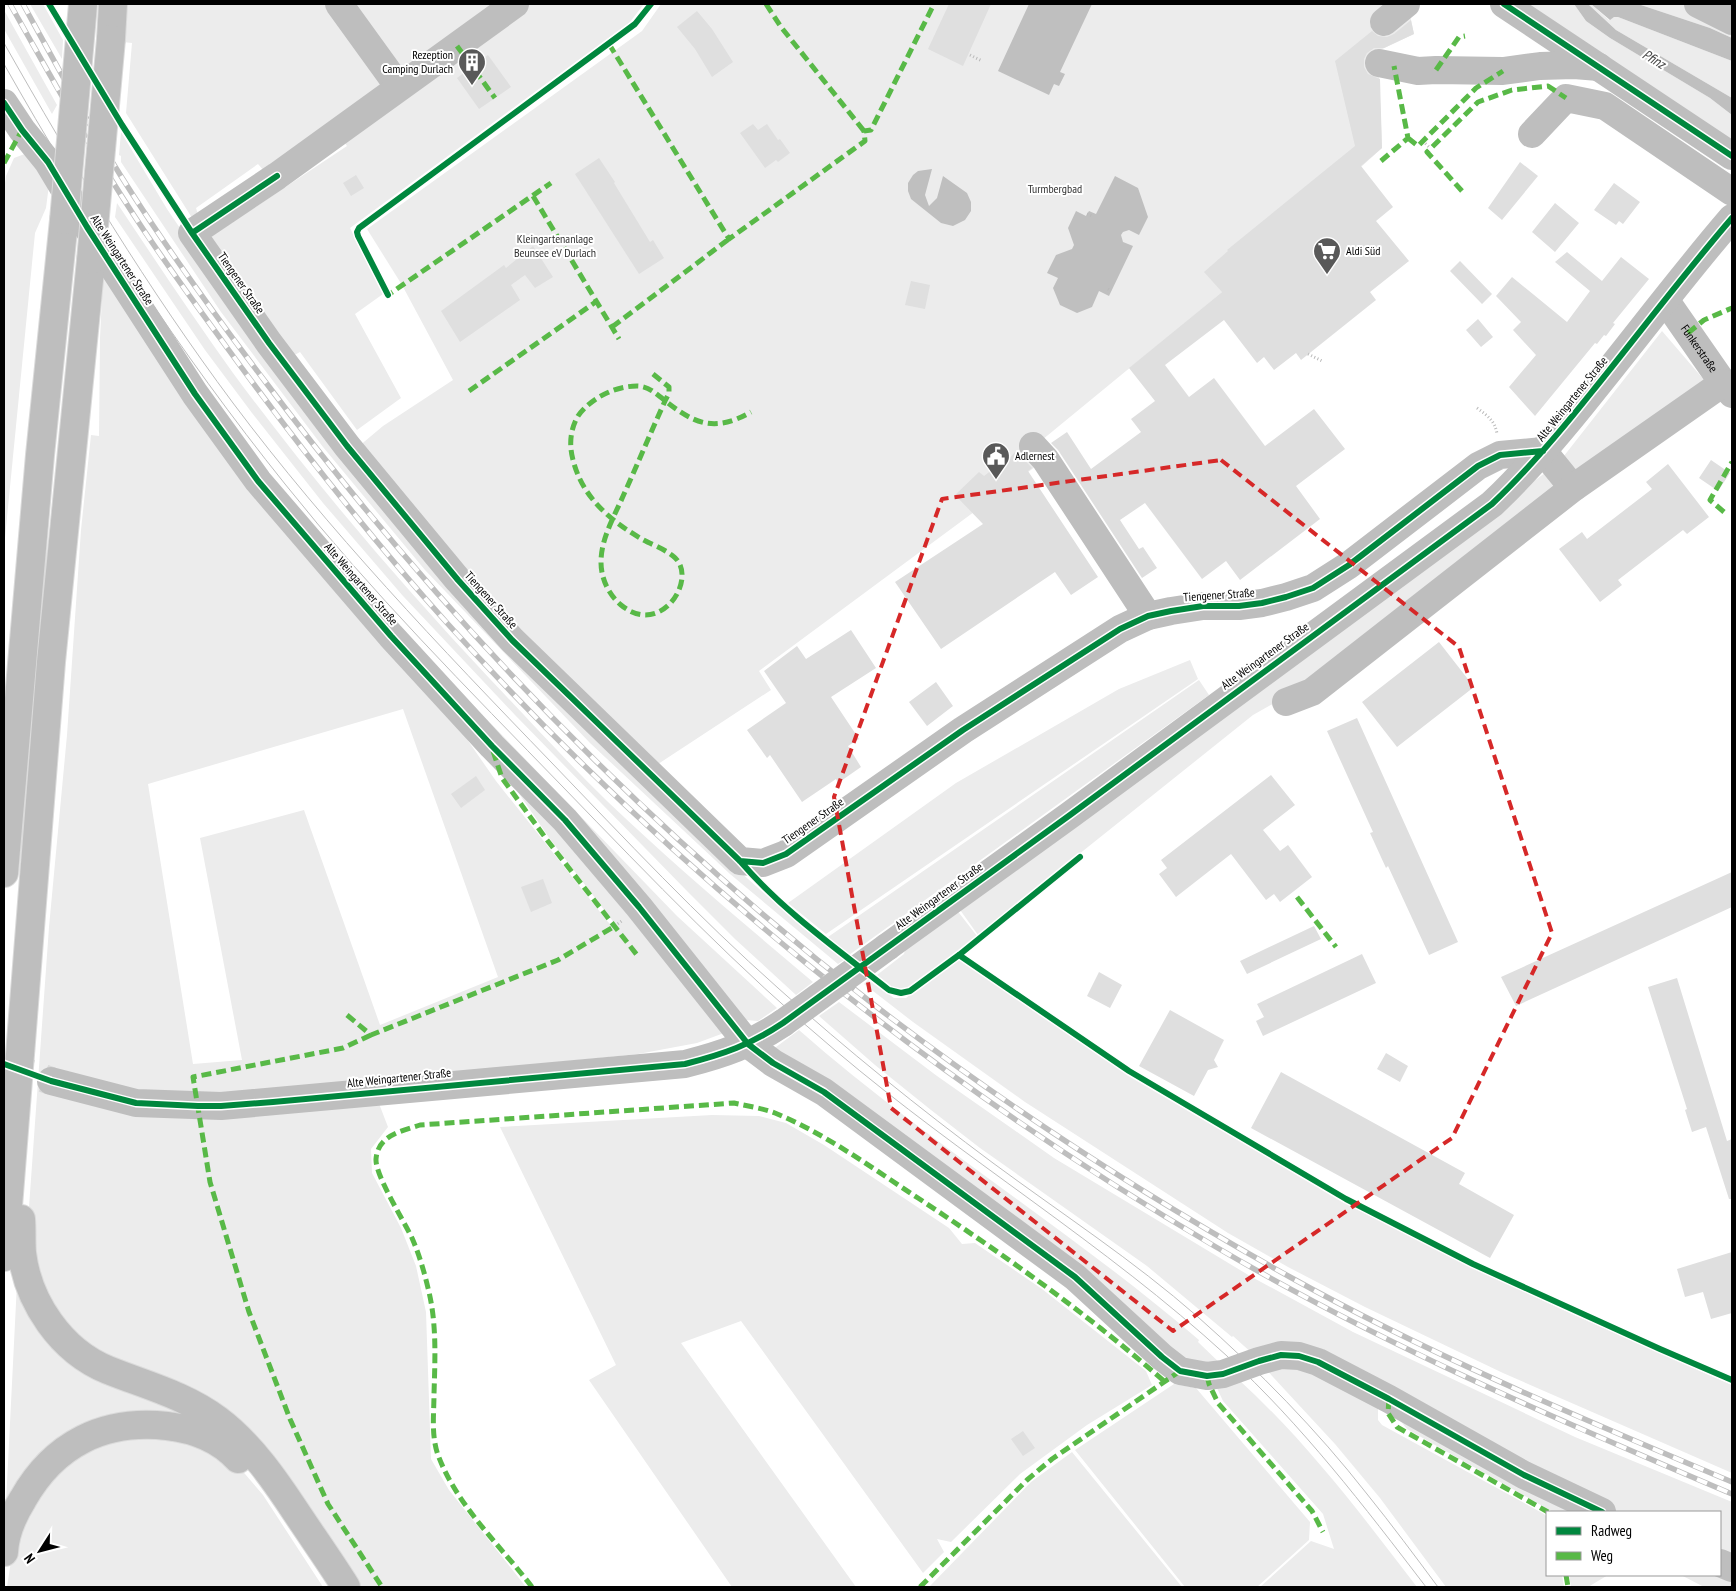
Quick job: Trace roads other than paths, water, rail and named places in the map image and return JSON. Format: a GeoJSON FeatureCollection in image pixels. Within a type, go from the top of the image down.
{"type":"FeatureCollection","features":[{"type":"Feature","properties":{"kind":"main road"},"geometry":{"type":"LineString","coordinates":[[4,873],[40,455],[64,220],[83,4]]}},
{"type":"Feature","properties":{"kind":"main road"},"geometry":{"type":"LineString","coordinates":[[4,1257],[56,614],[112,39],[113,4]]}},
{"type":"Feature","properties":{"kind":"main road"},"geometry":{"type":"LineString","coordinates":[[339,4],[399,87],[515,4]]}},
{"type":"Feature","properties":{"kind":"main road"},"geometry":{"type":"LineString","coordinates":[[1384,22],[1406,4]]}},
{"type":"Feature","properties":{"kind":"main road"},"geometry":{"type":"LineString","coordinates":[[1504,4],[1732,156]]}},
{"type":"Feature","properties":{"kind":"main road"},"geometry":{"type":"LineString","coordinates":[[1698,4],[1732,21]]}},
{"type":"Feature","properties":{"kind":"main road"},"geometry":{"type":"LineString","coordinates":[[1379,63],[1418,72],[1436,70],[1503,71],[1540,66],[1574,65],[1599,67]]}},
{"type":"Feature","properties":{"kind":"main road","name":"Tiengener Straße"},"geometry":{"type":"LineString","coordinates":[[399,87],[278,176],[192,233],[269,343],[347,446],[458,580],[512,640],[740,861],[763,863],[786,854],[963,730],[1120,628],[1148,616],[1171,611],[1203,606],[1239,606],[1262,603],[1313,588],[1348,565],[1478,466],[1500,455],[1543,451]]}},
{"type":"Feature","properties":{"kind":"main road"},"geometry":{"type":"LineString","coordinates":[[1532,134],[1566,98],[1605,106],[1732,192]]}},
{"type":"Feature","properties":{"kind":"main road","name":"Alte Weingartener Straße"},"geometry":{"type":"LineString","coordinates":[[4,103],[22,130],[48,162],[97,243],[195,394],[258,481],[396,642],[492,746],[566,820],[639,907],[748,1044]]}},
{"type":"Feature","properties":{"kind":"main road","name":"Alte Weingartener Straße"},"geometry":{"type":"LineString","coordinates":[[51,1082],[136,1103],[221,1106],[685,1064],[722,1054],[748,1044],[783,1023],[1070,815],[1492,504],[1543,451],[1732,218]]}},
{"type":"Feature","properties":{"kind":"main road","name":"Funkerstraße"},"geometry":{"type":"LineString","coordinates":[[1666,301],[1727,388]]}},
{"type":"Feature","properties":{"kind":"main road"},"geometry":{"type":"LineString","coordinates":[[1286,702],[1312,692],[1573,488],[1727,388]]}},
{"type":"Feature","properties":{"kind":"main road"},"geometry":{"type":"LineString","coordinates":[[1033,446],[1045,459],[1148,616]]}},
{"type":"Feature","properties":{"kind":"main road"},"geometry":{"type":"LineString","coordinates":[[1543,451],[1573,488]]}},
{"type":"Feature","properties":{"kind":"main road"},"geometry":{"type":"LineString","coordinates":[[748,1044],[773,1063],[824,1092],[1075,1277],[1162,1357],[1180,1371],[1207,1376],[1223,1374],[1259,1361],[1281,1356],[1299,1356],[1318,1362],[1390,1399],[1524,1475],[1600,1511]]}},
{"type":"Feature","properties":{"kind":"main road"},"geometry":{"type":"LineString","coordinates":[[18,1075],[22,1253],[35,1299],[52,1326],[69,1345],[88,1360],[105,1369],[174,1394],[196,1405],[235,1434],[248,1447],[280,1488],[346,1587]]}},
{"type":"Feature","properties":{"kind":"main road"},"geometry":{"type":"LineString","coordinates":[[4,1552],[5,1540],[16,1511],[32,1482],[60,1453],[78,1441],[100,1431],[125,1425],[150,1424],[187,1428],[210,1438],[235,1455],[273,1499],[332,1587]]}},
{"type":"Feature","properties":{"kind":"water"},"geometry":{"type":"Polygon","coordinates":[[[1029,4],[1092,4],[1060,72],[1065,74],[1059,86],[1054,84],[1049,95],[998,71],[1029,4]]]}},
{"type":"Feature","properties":{"kind":"water","name":"Pfinz"},"geometry":{"type":"Polygon","coordinates":[[[1574,4],[1588,4],[1616,30],[1732,98],[1732,115],[1710,98],[1610,38],[1586,21],[1574,4]]]}},
{"type":"Feature","properties":{"kind":"water"},"geometry":{"type":"Polygon","coordinates":[[[1591,4],[1638,4],[1710,28],[1732,38],[1732,61],[1618,17],[1610,20],[1591,4]]]}},
{"type":"Feature","properties":{"kind":"water"},"geometry":{"type":"Polygon","coordinates":[[[932,169],[925,195],[929,206],[937,198],[943,176],[967,193],[971,202],[971,211],[965,220],[953,226],[941,223],[911,199],[908,191],[908,183],[913,175],[918,171],[932,169]]]}},
{"type":"Feature","properties":{"kind":"water"},"geometry":{"type":"Polygon","coordinates":[[[1115,176],[1138,188],[1148,217],[1139,235],[1129,230],[1121,235],[1123,242],[1133,246],[1109,296],[1099,291],[1092,307],[1077,313],[1060,305],[1053,288],[1058,278],[1047,273],[1056,255],[1072,249],[1074,245],[1068,228],[1076,211],[1086,216],[1089,211],[1096,214],[1115,176]]]}},
{"type":"Feature","properties":{"kind":"tunnel"},"geometry":{"type":"LineString","coordinates":[[4,1064],[51,1081]]}},
{"type":"Feature","properties":{"kind":"tram line"},"geometry":{"type":"LineString","coordinates":[[4,43],[57,136],[113,227],[202,360],[233,403],[308,497],[427,632],[662,877],[719,934],[778,988],[857,1056],[938,1121],[1148,1276],[1198,1317],[1243,1358],[1287,1402],[1348,1470],[1438,1587]]}},
{"type":"Feature","properties":{"kind":"tram line"},"geometry":{"type":"LineString","coordinates":[[4,64],[102,227],[208,384],[318,524],[421,639],[662,889],[730,956],[800,1020],[933,1128],[1132,1276],[1180,1315],[1255,1382],[1307,1438],[1426,1587]]}},
{"type":"Feature","properties":{"kind":"railway"},"geometry":{"type":"LineString","coordinates":[[10,4],[82,131],[140,224],[254,384],[334,489],[447,623],[532,714],[621,801],[713,885],[808,965],[906,1041],[1007,1114],[1110,1182],[1216,1247],[1341,1316],[1405,1348],[1470,1379],[1732,1494]]}},
{"type":"Feature","properties":{"kind":"railway"},"geometry":{"type":"LineString","coordinates":[[23,4],[118,172],[181,267],[267,384],[334,470],[403,554],[549,714],[706,865],[788,936],[873,1004],[1025,1114],[1129,1182],[1236,1246],[1398,1334],[1508,1386],[1732,1482]]}},
{"type":"Feature","properties":{"kind":"place","name":"Rezeption Camping Durlach"},"geometry":{"type":"Point","coordinates":[472,86]}},
{"type":"Feature","properties":{"kind":"place","name":"Aldi Süd"},"geometry":{"type":"Point","coordinates":[1327,275]}},
{"type":"Feature","properties":{"kind":"place","name":"Adlernest"},"geometry":{"type":"Point","coordinates":[996,480]}},
{"type":"Feature","properties":{"kind":"park label","name":"Turmbergbad"},"geometry":{"type":"Point","coordinates":[1055,189]}},
{"type":"Feature","properties":{"kind":"park label","name":"Kleingartenanlage Beunsee eV Durlach"},"geometry":{"type":"Point","coordinates":[555,246]}}]}
